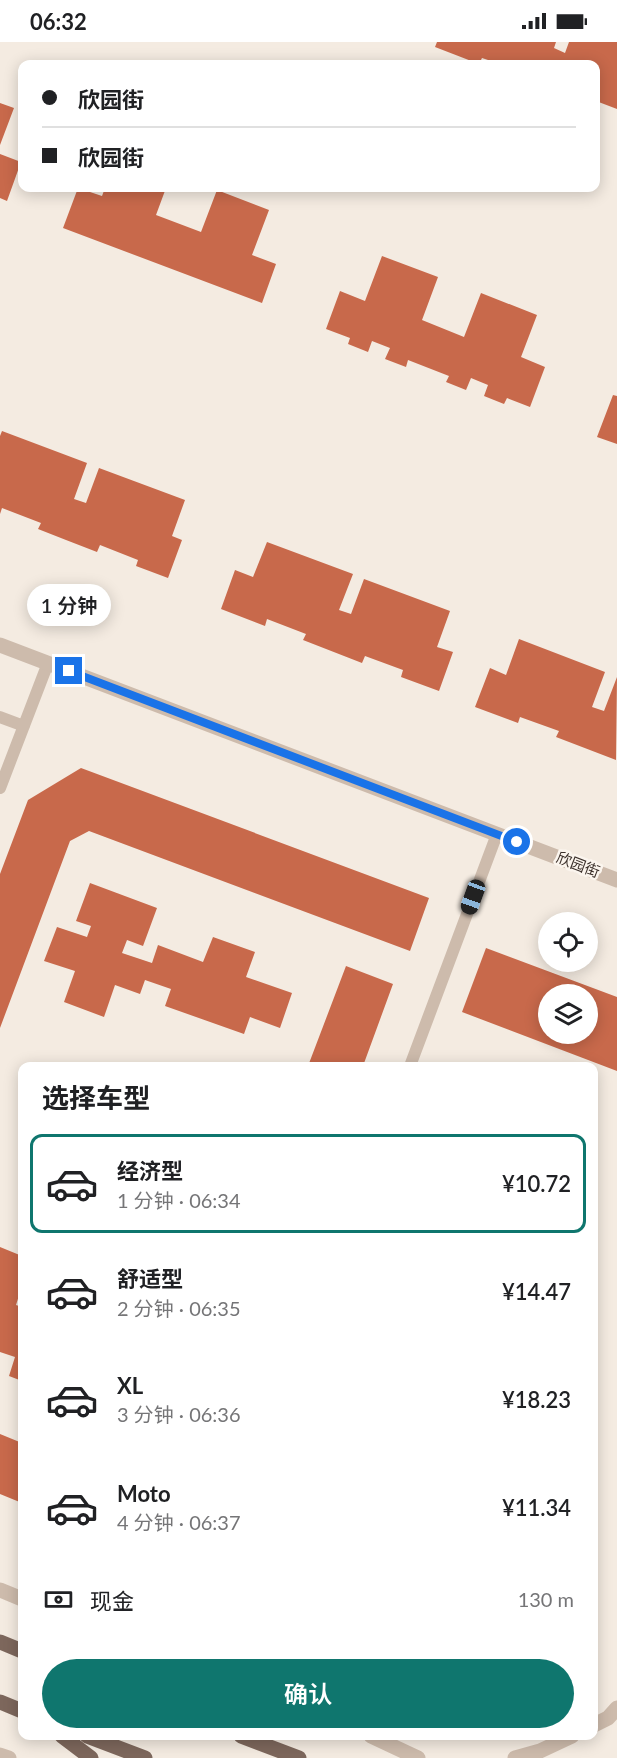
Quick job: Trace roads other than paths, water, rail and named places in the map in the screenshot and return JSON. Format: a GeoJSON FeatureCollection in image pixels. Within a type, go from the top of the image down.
{"type":"FeatureCollection","features":[{"type":"Feature","properties":{"kind":"main road"},"geometry":{"type":"LineString","coordinates":[[0,1642],[18,1649]]}},
{"type":"Feature","properties":{"kind":"main road"},"geometry":{"type":"LineString","coordinates":[[0,1702],[18,1709]]}},
{"type":"Feature","properties":{"kind":"main road"},"geometry":{"type":"LineString","coordinates":[[67,1740],[91,1758]]}},
{"type":"Feature","properties":{"kind":"main road"},"geometry":{"type":"LineString","coordinates":[[98,1740],[145,1758]]}},
{"type":"Feature","properties":{"kind":"main road"},"geometry":{"type":"LineString","coordinates":[[252,1740],[299,1758]]}},
{"type":"Feature","properties":{"kind":"street","name":"欣园街"},"geometry":{"type":"LineString","coordinates":[[0,645],[617,880]]}},
{"type":"Feature","properties":{"kind":"street"},"geometry":{"type":"LineString","coordinates":[[0,1590],[18,1597]]}},
{"type":"Feature","properties":{"kind":"street"},"geometry":{"type":"LineString","coordinates":[[598,1723],[608,1718],[617,1708]]}},
{"type":"Feature","properties":{"kind":"street"},"geometry":{"type":"LineString","coordinates":[[380,1740],[418,1758]]}},
{"type":"Feature","properties":{"kind":"street"},"geometry":{"type":"LineString","coordinates":[[515,1758],[540,1751],[563,1740]]}},
{"type":"Feature","properties":{"kind":"street"},"geometry":{"type":"LineString","coordinates":[[0,1755],[9,1758]]}},
{"type":"Feature","properties":{"kind":"lane"},"geometry":{"type":"LineString","coordinates":[[0,788],[48,663]]}},
{"type":"Feature","properties":{"kind":"lane"},"geometry":{"type":"LineString","coordinates":[[0,717],[24,726]]}},
{"type":"Feature","properties":{"kind":"lane"},"geometry":{"type":"LineString","coordinates":[[412,1062],[497,834]]}}]}
